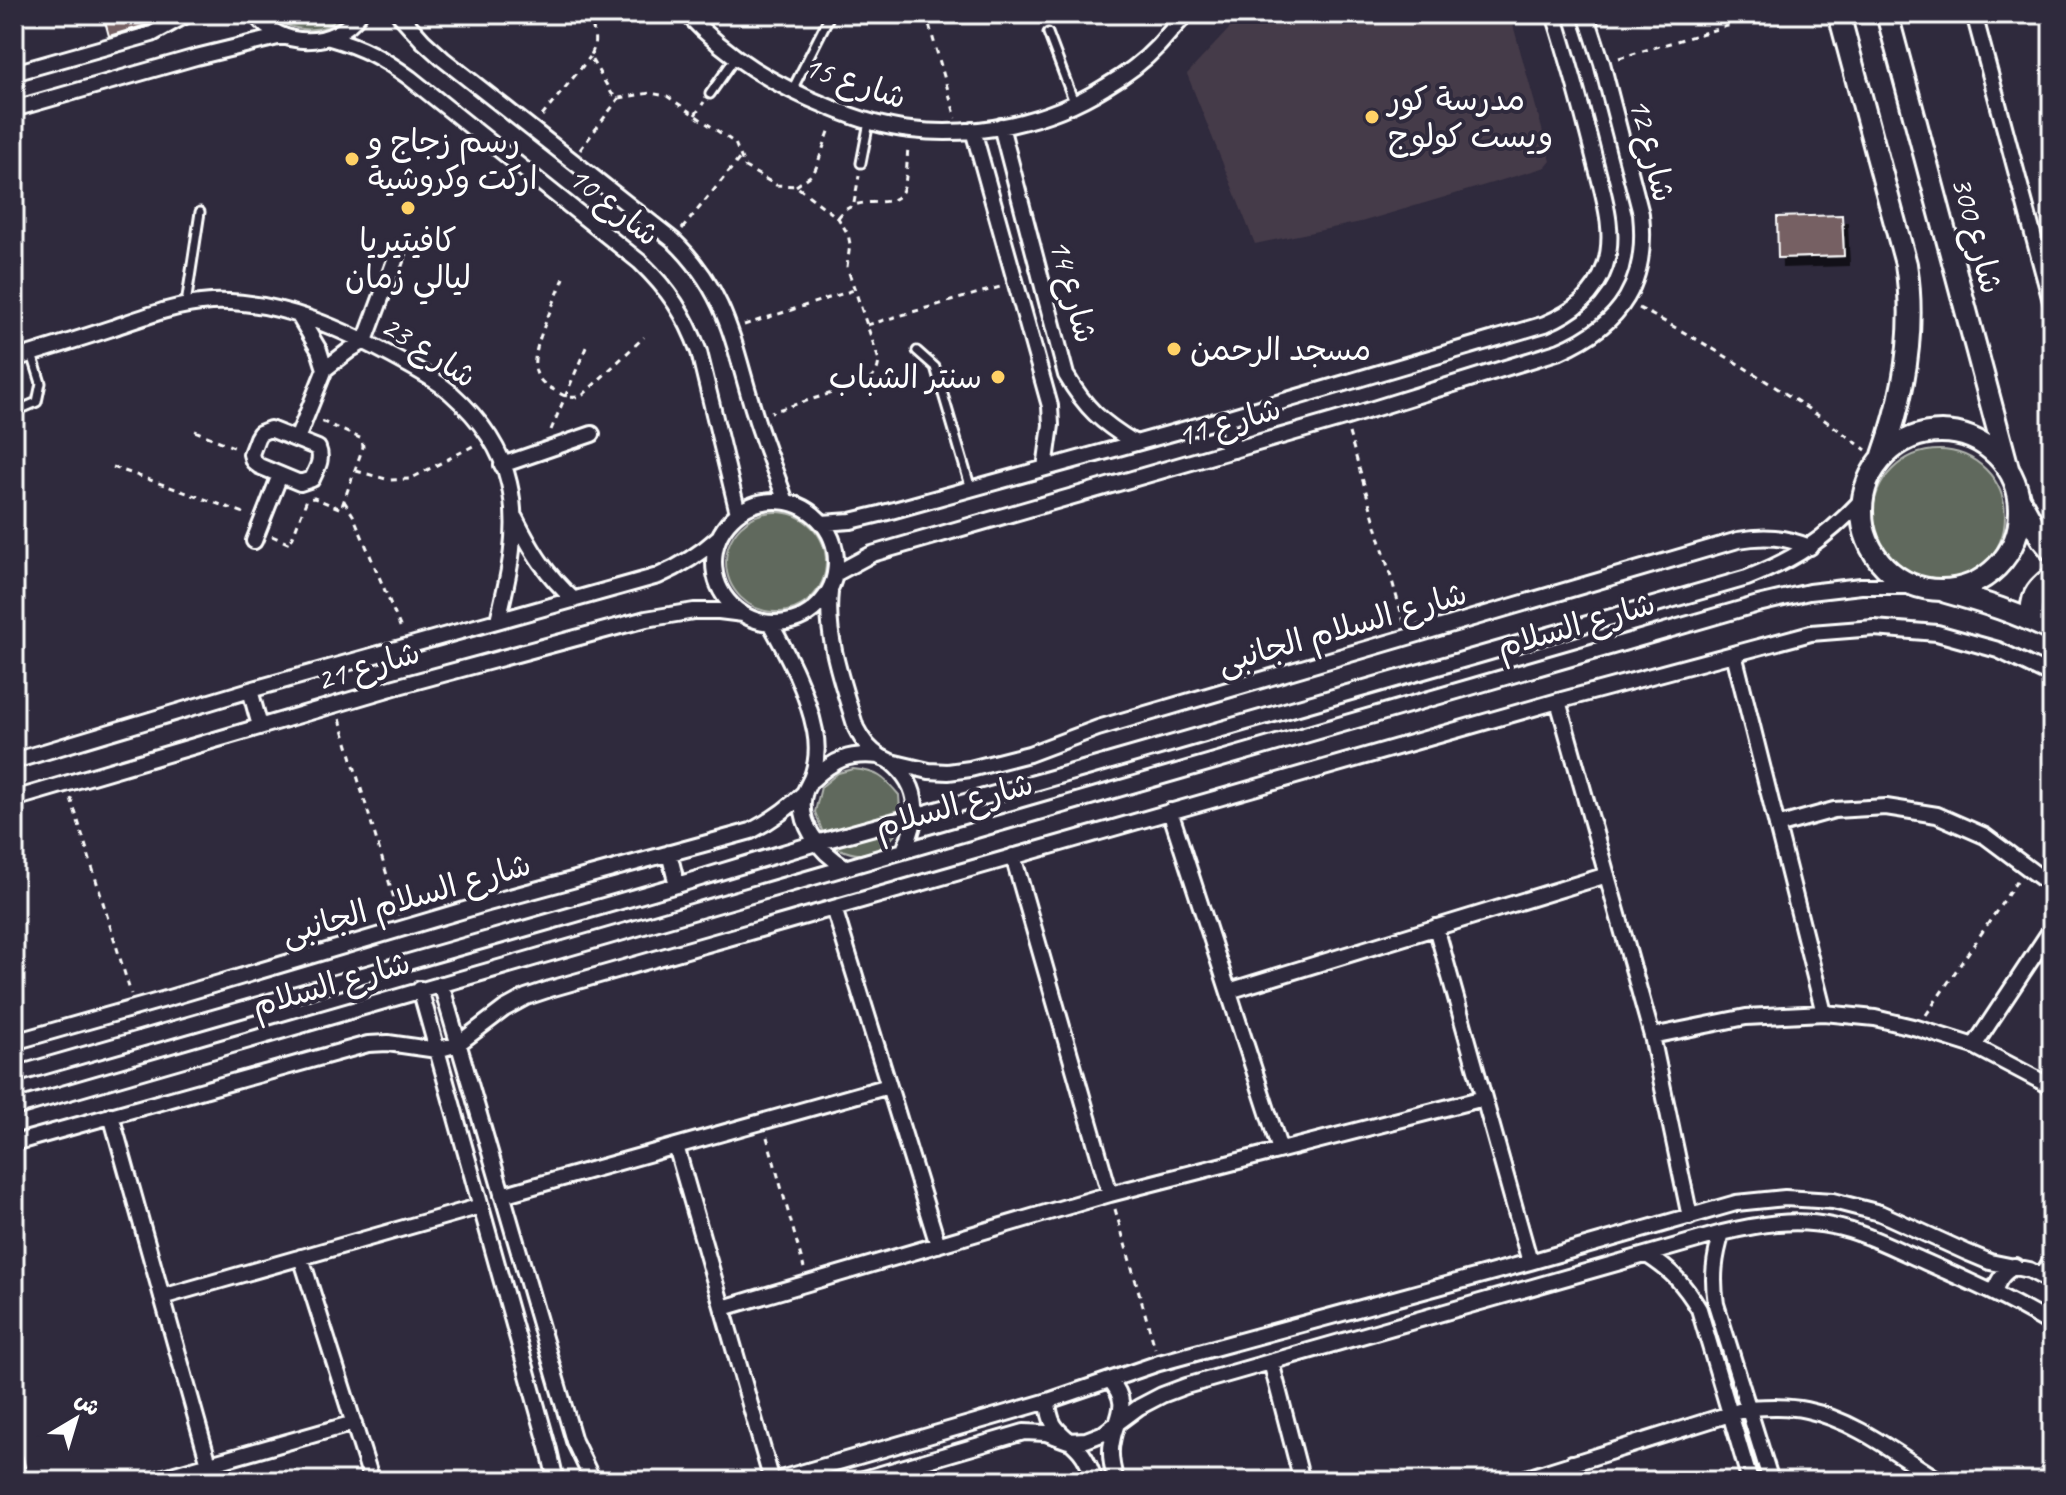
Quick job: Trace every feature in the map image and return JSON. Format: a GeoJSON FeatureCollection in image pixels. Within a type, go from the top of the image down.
{"type":"FeatureCollection","features":[{"type":"Feature","properties":{"kind":"street"},"geometry":{"type":"LineString","coordinates":[[15,70],[152,34],[188,14]]}},
{"type":"Feature","properties":{"kind":"street"},"geometry":{"type":"LineString","coordinates":[[255,14],[282,36]]}},
{"type":"Feature","properties":{"kind":"street"},"geometry":{"type":"LineString","coordinates":[[330,38],[352,24],[359,14]]}},
{"type":"Feature","properties":{"kind":"street","name":"شارع 10"},"geometry":{"type":"LineString","coordinates":[[399,14],[443,59],[690,256],[723,308],[786,502]]}},
{"type":"Feature","properties":{"kind":"street","name":"شارع 15"},"geometry":{"type":"LineString","coordinates":[[687,14],[706,35],[735,58],[791,92],[869,122],[910,130],[966,130],[1001,126],[1039,118],[1075,103],[1132,69],[1187,14]]}},
{"type":"Feature","properties":{"kind":"street","name":"شارع 12"},"geometry":{"type":"LineString","coordinates":[[1554,14],[1572,71],[1607,215],[1608,253],[1597,284]]}},
{"type":"Feature","properties":{"kind":"street","name":"شارع 12"},"geometry":{"type":"LineString","coordinates":[[1586,14],[1602,63],[1641,214],[1641,258],[1625,300]]}},
{"type":"Feature","properties":{"kind":"street"},"geometry":{"type":"LineString","coordinates":[[1839,14],[1910,289],[1909,346],[1900,401],[1881,458],[1868,479],[1862,500],[1863,528],[1873,553],[1891,573],[1915,586],[1987,604],[2052,631]]}},
{"type":"Feature","properties":{"kind":"street","name":"شارع 300"},"geometry":{"type":"LineString","coordinates":[[1887,14],[2009,472]]}},
{"type":"Feature","properties":{"kind":"street"},"geometry":{"type":"LineString","coordinates":[[1974,14],[2051,296]]}},
{"type":"Feature","properties":{"kind":"street"},"geometry":{"type":"LineString","coordinates":[[14,109],[282,36]]}},
{"type":"Feature","properties":{"kind":"street","name":"شارع 10"},"geometry":{"type":"LineString","coordinates":[[282,36],[298,41],[330,38],[358,46],[385,59],[660,281],[676,302],[699,352],[738,513]]}},
{"type":"Feature","properties":{"kind":"street","name":"شارع 14"},"geometry":{"type":"LineString","coordinates":[[1001,126],[1066,375],[1093,414],[1135,443]]}},
{"type":"Feature","properties":{"kind":"street","name":"شارع 14"},"geometry":{"type":"LineString","coordinates":[[966,130],[1050,406],[1051,425],[1045,468]]}},
{"type":"Feature","properties":{"kind":"street"},"geometry":{"type":"LineString","coordinates":[[297,439],[325,369],[365,341],[397,255]]}},
{"type":"Feature","properties":{"kind":"street","name":"شارع 11"},"geometry":{"type":"LineString","coordinates":[[822,523],[851,521],[971,489],[1545,324],[1566,316],[1583,302],[1597,284]]}},
{"type":"Feature","properties":{"kind":"street","name":"شارع 11"},"geometry":{"type":"LineString","coordinates":[[835,574],[872,554],[1344,418],[1560,351],[1597,331],[1613,317],[1625,300]]}},
{"type":"Feature","properties":{"kind":"street","name":"شارع 23"},"geometry":{"type":"LineString","coordinates":[[14,359],[167,309],[211,302],[256,304],[299,315],[365,341],[449,390],[475,416],[495,447],[509,481],[514,518],[507,587],[498,620]]}},
{"type":"Feature","properties":{"kind":"street"},"geometry":{"type":"LineString","coordinates":[[299,315],[315,341],[325,369]]}},
{"type":"Feature","properties":{"kind":"street"},"geometry":{"type":"LineString","coordinates":[[1226,418],[1234,450]]}},
{"type":"Feature","properties":{"kind":"street"},"geometry":{"type":"LineString","coordinates":[[265,430],[297,439],[318,448],[321,456],[312,479],[300,483],[253,461],[251,454],[257,438],[265,430]]}},
{"type":"Feature","properties":{"kind":"street"},"geometry":{"type":"LineString","coordinates":[[1881,458],[1903,441],[1926,433],[1950,433],[1974,439],[1994,453],[2009,472],[2019,498],[2041,538],[2052,551]]}},
{"type":"Feature","properties":{"kind":"street"},"geometry":{"type":"LineString","coordinates":[[502,465],[592,434]]}},
{"type":"Feature","properties":{"kind":"street"},"geometry":{"type":"LineString","coordinates":[[254,541],[280,475]]}},
{"type":"Feature","properties":{"kind":"street"},"geometry":{"type":"LineString","coordinates":[[1942,591],[1969,586],[1992,572],[2010,551],[2019,526],[2019,498]]}},
{"type":"Feature","properties":{"kind":"street","name":"شارع السلام"},"geometry":{"type":"LineString","coordinates":[[14,1075],[1747,578],[1780,566],[1810,547],[1838,526],[1862,500]]}},
{"type":"Feature","properties":{"kind":"street"},"geometry":{"type":"LineString","coordinates":[[830,589],[822,601],[799,618],[770,623],[743,614],[730,602],[717,579],[714,553],[719,537],[738,513],[769,501],[801,507],[822,523],[833,542],[836,558],[828,607],[833,646],[856,728],[861,739],[911,787],[915,801],[916,815],[904,850]]}},
{"type":"Feature","properties":{"kind":"street","name":"شارع 23"},"geometry":{"type":"LineString","coordinates":[[514,518],[551,579],[574,600]]}},
{"type":"Feature","properties":{"kind":"street","name":"شارع السلام الجانبى"},"geometry":{"type":"LineString","coordinates":[[14,1042],[751,831],[789,808],[830,764],[841,758],[854,755],[885,759],[929,771],[970,769],[1029,754],[1098,728],[1747,538],[1775,536],[1810,547]]}},
{"type":"Feature","properties":{"kind":"street","name":"شارع 21"},"geometry":{"type":"LineString","coordinates":[[14,761],[250,690],[658,576],[701,553],[719,537]]}},
{"type":"Feature","properties":{"kind":"street"},"geometry":{"type":"LineString","coordinates":[[2031,620],[2031,602],[2039,586],[2052,577]]}},
{"type":"Feature","properties":{"kind":"street","name":"شارع السلام"},"geometry":{"type":"LineString","coordinates":[[14,1108],[1758,604],[1809,592],[1861,586],[1915,586]]}},
{"type":"Feature","properties":{"kind":"street","name":"شارع 21"},"geometry":{"type":"LineString","coordinates":[[14,799],[527,650],[670,614],[706,611],[743,614]]}},
{"type":"Feature","properties":{"kind":"street"},"geometry":{"type":"LineString","coordinates":[[770,623],[798,675],[815,731],[817,751],[808,786],[806,818],[809,831],[824,852],[845,867]]}},
{"type":"Feature","properties":{"kind":"street"},"geometry":{"type":"LineString","coordinates":[[14,1143],[368,1044],[388,1043],[437,1050],[458,1044],[504,1009],[526,997],[1558,701],[1811,633],[1874,628],[1937,633],[1998,650],[2052,676]]}},
{"type":"Feature","properties":{"kind":"street"},"geometry":{"type":"LineString","coordinates":[[1734,654],[1824,1013]]}},
{"type":"Feature","properties":{"kind":"street"},"geometry":{"type":"LineString","coordinates":[[250,690],[260,726]]}},
{"type":"Feature","properties":{"kind":"street"},"geometry":{"type":"LineString","coordinates":[[1558,701],[1652,1036],[1690,1217]]}},
{"type":"Feature","properties":{"kind":"street"},"geometry":{"type":"LineString","coordinates":[[1029,754],[1038,782]]}},
{"type":"Feature","properties":{"kind":"street"},"geometry":{"type":"LineString","coordinates":[[1777,826],[1834,810],[1886,807],[1937,815],[1985,836],[2052,886]]}},
{"type":"Feature","properties":{"kind":"street"},"geometry":{"type":"LineString","coordinates":[[1170,811],[1280,1150]]}},
{"type":"Feature","properties":{"kind":"street"},"geometry":{"type":"LineString","coordinates":[[669,853],[677,885]]}},
{"type":"Feature","properties":{"kind":"street"},"geometry":{"type":"LineString","coordinates":[[1013,856],[1110,1194]]}},
{"type":"Feature","properties":{"kind":"street"},"geometry":{"type":"LineString","coordinates":[[1229,991],[1607,875]]}},
{"type":"Feature","properties":{"kind":"street"},"geometry":{"type":"LineString","coordinates":[[834,908],[938,1245]]}},
{"type":"Feature","properties":{"kind":"street"},"geometry":{"type":"LineString","coordinates":[[1436,927],[1530,1262]]}},
{"type":"Feature","properties":{"kind":"street"},"geometry":{"type":"LineString","coordinates":[[1974,1046],[2052,928]]}},
{"type":"Feature","properties":{"kind":"street"},"geometry":{"type":"LineString","coordinates":[[441,984],[574,1441],[593,1481]]}},
{"type":"Feature","properties":{"kind":"street"},"geometry":{"type":"LineString","coordinates":[[420,989],[556,1481]]}},
{"type":"Feature","properties":{"kind":"street"},"geometry":{"type":"LineString","coordinates":[[1652,1036],[1746,1017],[1824,1013],[1875,1018],[1974,1046],[2052,1087]]}},
{"type":"Feature","properties":{"kind":"street"},"geometry":{"type":"LineString","coordinates":[[502,1195],[889,1086]]}},
{"type":"Feature","properties":{"kind":"street"},"geometry":{"type":"LineString","coordinates":[[723,1308],[1110,1194],[1484,1098]]}},
{"type":"Feature","properties":{"kind":"street"},"geometry":{"type":"LineString","coordinates":[[111,1115],[209,1464]]}},
{"type":"Feature","properties":{"kind":"street"},"geometry":{"type":"LineString","coordinates":[[676,1146],[772,1481],[1048,1401],[1159,1363],[1736,1203],[1785,1198],[1833,1201],[1880,1213],[1990,1262],[2015,1266],[2047,1279],[2052,1259]]}},
{"type":"Feature","properties":{"kind":"street"},"geometry":{"type":"LineString","coordinates":[[162,1297],[481,1206]]}},
{"type":"Feature","properties":{"kind":"street"},"geometry":{"type":"LineString","coordinates":[[857,1481],[1024,1432],[1046,1433],[1068,1441],[1086,1440],[1104,1433],[1139,1407],[1162,1395],[1762,1224],[1797,1222],[1832,1226],[1866,1236],[2050,1321]]}},
{"type":"Feature","properties":{"kind":"street"},"geometry":{"type":"LineString","coordinates":[[1722,1233],[1715,1256],[1713,1280],[1716,1304],[1771,1481]]}},
{"type":"Feature","properties":{"kind":"street"},"geometry":{"type":"LineString","coordinates":[[1647,1255],[1668,1269],[1686,1287],[1699,1309],[1750,1481]]}},
{"type":"Feature","properties":{"kind":"street"},"geometry":{"type":"LineString","coordinates":[[301,1257],[372,1481]]}},
{"type":"Feature","properties":{"kind":"street"},"geometry":{"type":"LineString","coordinates":[[1994,1293],[1997,1282],[2015,1266]]}},
{"type":"Feature","properties":{"kind":"street"},"geometry":{"type":"LineString","coordinates":[[1271,1362],[1302,1481]]}},
{"type":"Feature","properties":{"kind":"street"},"geometry":{"type":"LineString","coordinates":[[1110,1380],[1118,1389],[1122,1411],[1112,1439],[1110,1457],[1116,1481]]}},
{"type":"Feature","properties":{"kind":"street"},"geometry":{"type":"LineString","coordinates":[[1048,1401],[1053,1423],[1085,1458],[1095,1481]]}},
{"type":"Feature","properties":{"kind":"street"},"geometry":{"type":"LineString","coordinates":[[1517,1481],[1730,1413],[1778,1406],[1806,1410],[1861,1431],[1940,1481]]}},
{"type":"Feature","properties":{"kind":"street"},"geometry":{"type":"LineString","coordinates":[[150,1481],[354,1423]]}},
{"type":"Feature","properties":{"kind":"street"},"geometry":{"type":"LineString","coordinates":[[14,1459],[19,1481]]}},
{"type":"Feature","properties":{"kind":"street"},"geometry":{"type":"LineString","coordinates":[[1572,1463],[1577,1481]]}},
{"type":"Feature","properties":{"kind":"lane"},"geometry":{"type":"LineString","coordinates":[[791,92],[828,19]]}},
{"type":"Feature","properties":{"kind":"lane"},"geometry":{"type":"LineString","coordinates":[[1048,33],[1075,103]]}},
{"type":"Feature","properties":{"kind":"lane"},"geometry":{"type":"LineString","coordinates":[[710,94],[735,58]]}},
{"type":"Feature","properties":{"kind":"lane"},"geometry":{"type":"LineString","coordinates":[[861,163],[869,122]]}},
{"type":"Feature","properties":{"kind":"lane"},"geometry":{"type":"LineString","coordinates":[[185,306],[200,212]]}},
{"type":"Feature","properties":{"kind":"lane"},"geometry":{"type":"LineString","coordinates":[[917,351],[935,367],[971,489]]}},
{"type":"Feature","properties":{"kind":"lane"},"geometry":{"type":"LineString","coordinates":[[14,412],[37,402],[41,383],[32,354]]}},
{"type":"Feature","properties":{"kind":"path"},"geometry":{"type":"LineString","coordinates":[[532,129],[595,49],[596,40],[589,14]]}},
{"type":"Feature","properties":{"kind":"path"},"geometry":{"type":"LineString","coordinates":[[926,14],[966,130]]}},
{"type":"Feature","properties":{"kind":"path"},"geometry":{"type":"LineString","coordinates":[[1602,63],[1768,14]]}},
{"type":"Feature","properties":{"kind":"path"},"geometry":{"type":"LineString","coordinates":[[590,57],[612,94],[619,98],[650,93],[667,96],[735,143],[745,167],[776,185],[796,186],[838,218],[845,227],[850,244],[847,267],[879,360],[878,369],[864,383],[756,417]]}},
{"type":"Feature","properties":{"kind":"path"},"geometry":{"type":"LineString","coordinates":[[572,161],[619,98]]}},
{"type":"Feature","properties":{"kind":"path"},"geometry":{"type":"LineString","coordinates":[[796,186],[813,174],[836,110]]}},
{"type":"Feature","properties":{"kind":"path"},"geometry":{"type":"LineString","coordinates":[[838,218],[843,210],[854,203],[891,201],[900,194],[904,186],[910,130]]}},
{"type":"Feature","properties":{"kind":"path"},"geometry":{"type":"LineString","coordinates":[[673,240],[740,158]]}},
{"type":"Feature","properties":{"kind":"path"},"geometry":{"type":"LineString","coordinates":[[854,203],[861,163]]}},
{"type":"Feature","properties":{"kind":"path"},"geometry":{"type":"LineString","coordinates":[[564,278],[536,350],[535,367],[545,386],[565,397],[583,395],[644,337]]}},
{"type":"Feature","properties":{"kind":"path"},"geometry":{"type":"LineString","coordinates":[[867,325],[1015,283]]}},
{"type":"Feature","properties":{"kind":"path"},"geometry":{"type":"LineString","coordinates":[[730,329],[854,290]]}},
{"type":"Feature","properties":{"kind":"path"},"geometry":{"type":"LineString","coordinates":[[1625,300],[1757,374],[1881,458]]}},
{"type":"Feature","properties":{"kind":"path"},"geometry":{"type":"LineString","coordinates":[[542,452],[587,345]]}},
{"type":"Feature","properties":{"kind":"path"},"geometry":{"type":"LineString","coordinates":[[1344,418],[1409,637]]}},
{"type":"Feature","properties":{"kind":"path"},"geometry":{"type":"LineString","coordinates":[[195,431],[251,454]]}},
{"type":"Feature","properties":{"kind":"path"},"geometry":{"type":"LineString","coordinates":[[355,470],[390,480],[410,479],[489,437]]}},
{"type":"Feature","properties":{"kind":"path"},"geometry":{"type":"LineString","coordinates":[[113,467],[262,519]]}},
{"type":"Feature","properties":{"kind":"path"},"geometry":{"type":"LineString","coordinates":[[344,501],[353,515],[408,646]]}},
{"type":"Feature","properties":{"kind":"path"},"geometry":{"type":"LineString","coordinates":[[335,704],[404,928]]}},
{"type":"Feature","properties":{"kind":"path"},"geometry":{"type":"LineString","coordinates":[[67,783],[135,1008]]}},
{"type":"Feature","properties":{"kind":"path"},"geometry":{"type":"LineString","coordinates":[[1917,1028],[2026,867]]}},
{"type":"Feature","properties":{"kind":"path"},"geometry":{"type":"LineString","coordinates":[[763,1121],[809,1283]]}},
{"type":"Feature","properties":{"kind":"path"},"geometry":{"type":"LineString","coordinates":[[1110,1194],[1159,1363]]}},
{"type":"Feature","properties":{"kind":"shaded area","name":"مدرسة كور ويست كولوج"},"geometry":{"type":"Polygon","coordinates":[[[1243,14],[1510,14],[1551,161],[1546,167],[1361,222],[1255,244],[1187,74],[1243,14]]]}},
{"type":"Feature","properties":{"kind":"green space"},"geometry":{"type":"Polygon","coordinates":[[[270,14],[345,14],[328,26],[308,29],[288,25],[270,14]]]}},
{"type":"Feature","properties":{"kind":"green space"},"geometry":{"type":"Polygon","coordinates":[[[1939,450],[1964,455],[1986,469],[2000,491],[2005,516],[2000,541],[1986,563],[1964,577],[1939,582],[1914,577],[1892,563],[1878,541],[1873,516],[1878,491],[1892,469],[1914,455],[1939,450]]]}},
{"type":"Feature","properties":{"kind":"green space"},"geometry":{"type":"Polygon","coordinates":[[[776,512],[795,516],[812,526],[822,543],[826,562],[822,581],[812,598],[795,608],[776,612],[757,608],[740,598],[730,581],[726,562],[730,543],[740,526],[757,516],[776,512]]]}},
{"type":"Feature","properties":{"kind":"green space"},"geometry":{"type":"Polygon","coordinates":[[[853,769],[868,771],[884,779],[899,795],[900,810],[823,833],[815,812],[821,787],[838,773],[853,769]]]}},
{"type":"Feature","properties":{"kind":"green space"},"geometry":{"type":"Polygon","coordinates":[[[901,826],[878,850],[865,854],[832,846],[901,826]]]}},
{"type":"Feature","properties":{"kind":"building"},"geometry":{"type":"Polygon","coordinates":[[[103,14],[167,14],[149,24],[109,36],[103,14]]]}},
{"type":"Feature","properties":{"kind":"building"},"geometry":{"type":"Polygon","coordinates":[[[1842,215],[1844,256],[1778,258],[1777,217],[1842,215]]]}},
{"type":"Feature","properties":{"kind":"place","name":"مدرسة كور ويست كولوج"},"geometry":{"type":"Point","coordinates":[1372,117]}},
{"type":"Feature","properties":{"kind":"place","name":"رسم زجاج و اركت وكروشية"},"geometry":{"type":"Point","coordinates":[352,159]}},
{"type":"Feature","properties":{"kind":"place","name":"كافيتيريا ليالي زمان"},"geometry":{"type":"Point","coordinates":[408,208]}},
{"type":"Feature","properties":{"kind":"place","name":"مسجد الرحمن"},"geometry":{"type":"Point","coordinates":[1174,349]}},
{"type":"Feature","properties":{"kind":"place","name":"سنتر الشباب"},"geometry":{"type":"Point","coordinates":[998,377]}}]}
